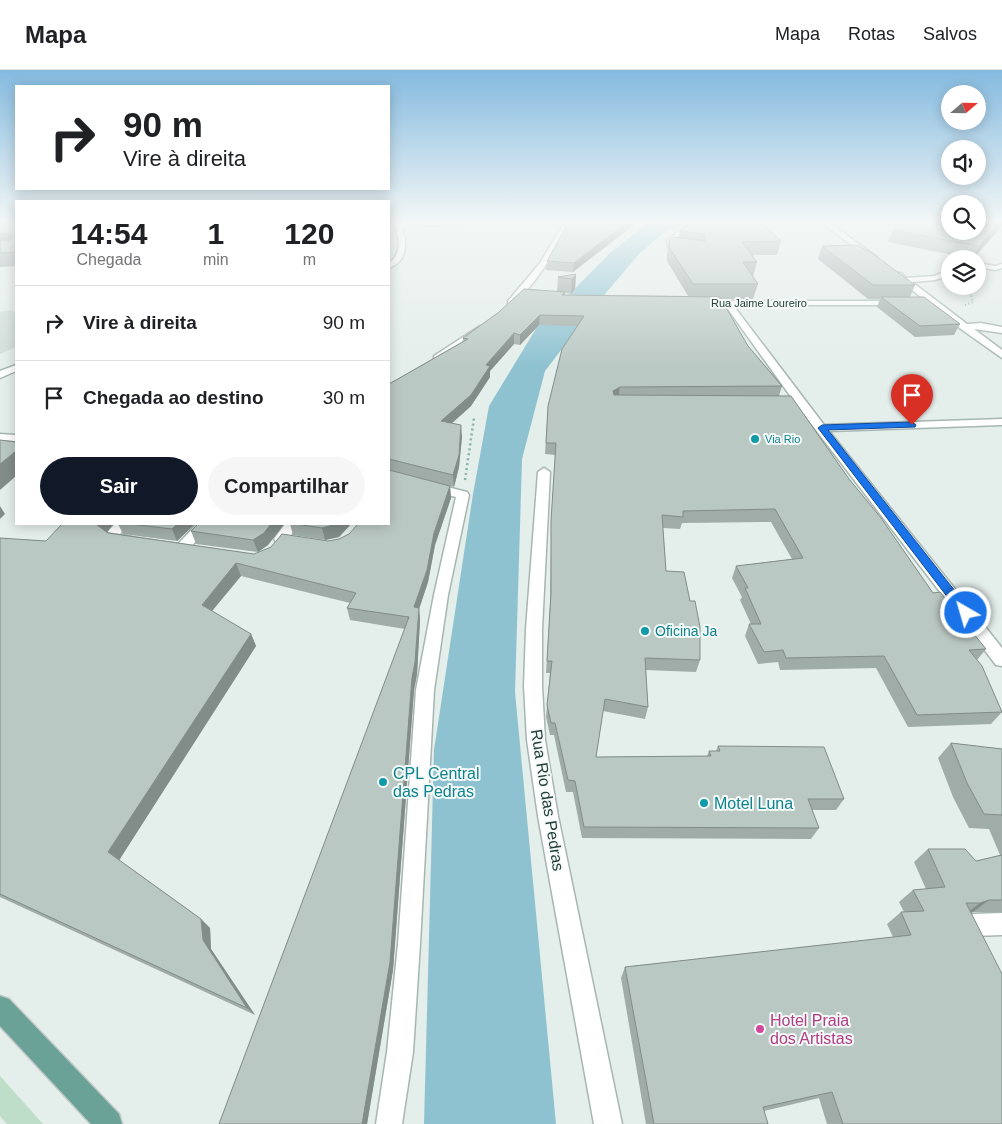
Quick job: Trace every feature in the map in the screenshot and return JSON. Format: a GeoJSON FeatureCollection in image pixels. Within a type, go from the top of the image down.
{"type":"FeatureCollection","features":[{"type":"Feature","properties":{"kind":"main road"},"geometry":{"type":"LineString","coordinates":[[0,1008],[109,1124]]}},
{"type":"Feature","properties":{"kind":"street"},"geometry":{"type":"LineString","coordinates":[[505,309],[527,292],[541,269]]}},
{"type":"Feature","properties":{"kind":"street"},"geometry":{"type":"LineString","coordinates":[[890,270],[1002,355]]}},
{"type":"Feature","properties":{"kind":"street"},"geometry":{"type":"LineString","coordinates":[[905,280],[935,278],[941,276]]}},
{"type":"Feature","properties":{"kind":"street"},"geometry":{"type":"LineString","coordinates":[[905,280],[914,303]]}},
{"type":"Feature","properties":{"kind":"street","name":"Rua Jaime Loureiro"},"geometry":{"type":"LineString","coordinates":[[708,303],[936,304]]}},
{"type":"Feature","properties":{"kind":"street"},"geometry":{"type":"LineString","coordinates":[[727,303],[796,402],[822,428],[1002,660]]}},
{"type":"Feature","properties":{"kind":"street"},"geometry":{"type":"LineString","coordinates":[[428,364],[484,325]]}},
{"type":"Feature","properties":{"kind":"street"},"geometry":{"type":"LineString","coordinates":[[968,329],[981,326],[1002,330]]}},
{"type":"Feature","properties":{"kind":"street"},"geometry":{"type":"LineString","coordinates":[[968,329],[1002,335]]}},
{"type":"Feature","properties":{"kind":"street"},"geometry":{"type":"LineString","coordinates":[[0,375],[15,368]]}},
{"type":"Feature","properties":{"kind":"street"},"geometry":{"type":"LineString","coordinates":[[822,428],[1002,422]]}},
{"type":"Feature","properties":{"kind":"street"},"geometry":{"type":"LineString","coordinates":[[0,437],[15,438]]}},
{"type":"Feature","properties":{"kind":"street","name":"Rua Rio das Pedras"},"geometry":{"type":"LineString","coordinates":[[544,472],[534,629],[533,686],[536,740],[548,816],[608,1124]]}},
{"type":"Feature","properties":{"kind":"street"},"geometry":{"type":"LineString","coordinates":[[389,1124],[400,1052],[406,984],[425,690],[441,595],[463,495],[422,484]]}},
{"type":"Feature","properties":{"kind":"street"},"geometry":{"type":"LineString","coordinates":[[121,525],[114,532],[114,537],[120,540],[147,543]]}},
{"type":"Feature","properties":{"kind":"street"},"geometry":{"type":"LineString","coordinates":[[183,547],[203,525]]}},
{"type":"Feature","properties":{"kind":"street"},"geometry":{"type":"LineString","coordinates":[[272,552],[291,525]]}},
{"type":"Feature","properties":{"kind":"street"},"geometry":{"type":"LineString","coordinates":[[281,539],[300,542]]}},
{"type":"Feature","properties":{"kind":"street"},"geometry":{"type":"LineString","coordinates":[[165,545],[202,550]]}},
{"type":"Feature","properties":{"kind":"street"},"geometry":{"type":"LineString","coordinates":[[972,925],[1002,924]]}},
{"type":"Feature","properties":{"kind":"path"},"geometry":{"type":"LineString","coordinates":[[463,495],[474,418]]}},
{"type":"Feature","properties":{"kind":"shaded area"},"geometry":{"type":"Polygon","coordinates":[[[12,310],[15,313],[15,347],[0,354],[0,312],[12,310]]]}},
{"type":"Feature","properties":{"kind":"green space"},"geometry":{"type":"Polygon","coordinates":[[[0,1076],[43,1124],[7,1124],[0,1116],[0,1076]]]}},
{"type":"Feature","properties":{"kind":"water"},"geometry":{"type":"Polygon","coordinates":[[[594,269],[626,269],[594,307],[545,371],[522,459],[515,692],[556,1124],[424,1124],[434,750],[473,494],[489,406],[537,327],[594,269]]]}},
{"type":"Feature","properties":{"kind":"building"},"geometry":{"type":"Polygon","coordinates":[[[683,269],[748,269],[758,284],[693,284],[683,269]]]}},
{"type":"Feature","properties":{"kind":"building"},"geometry":{"type":"Polygon","coordinates":[[[852,269],[894,269],[915,285],[873,285],[852,269]]]}},
{"type":"Feature","properties":{"kind":"building"},"geometry":{"type":"Polygon","coordinates":[[[576,274],[572,279],[558,277],[576,274]]]}},
{"type":"Feature","properties":{"kind":"building"},"geometry":{"type":"Polygon","coordinates":[[[524,289],[565,292],[562,295],[720,297],[748,346],[782,386],[620,387],[613,391],[614,395],[791,396],[849,479],[881,518],[933,593],[940,592],[986,649],[969,650],[982,666],[1002,712],[917,715],[884,656],[786,658],[783,650],[764,652],[749,624],[761,624],[745,588],[748,588],[736,566],[803,558],[775,509],[683,511],[683,517],[662,515],[666,571],[684,572],[690,601],[695,601],[700,627],[700,660],[645,658],[648,707],[605,699],[596,757],[711,756],[709,751],[720,751],[718,746],[824,747],[844,799],[808,799],[819,828],[584,827],[575,781],[568,780],[555,723],[551,723],[547,705],[552,661],[547,661],[551,593],[551,520],[556,443],[546,443],[548,406],[562,349],[584,316],[540,315],[520,335],[514,333],[486,365],[490,366],[471,395],[441,421],[461,425],[459,455],[453,475],[390,459],[390,383],[468,339],[463,338],[499,312],[524,289]]]}},
{"type":"Feature","properties":{"kind":"building"},"geometry":{"type":"Polygon","coordinates":[[[881,297],[924,297],[960,324],[920,326],[881,297]]]}},
{"type":"Feature","properties":{"kind":"building"},"geometry":{"type":"Polygon","coordinates":[[[0,440],[15,442],[15,452],[0,464],[0,440]]]}},
{"type":"Feature","properties":{"kind":"building"},"geometry":{"type":"Polygon","coordinates":[[[390,470],[450,486],[434,533],[427,570],[414,607],[419,608],[390,962],[362,1124],[219,1124],[409,617],[347,608],[356,593],[236,563],[202,605],[251,634],[108,852],[201,919],[203,940],[247,1008],[0,894],[0,538],[46,541],[61,525],[97,525],[108,533],[254,554],[271,547],[282,534],[328,541],[339,539],[349,534],[357,525],[390,525],[390,470]]]}},
{"type":"Feature","properties":{"kind":"building"},"geometry":{"type":"Polygon","coordinates":[[[139,525],[176,525],[172,529],[139,525]]]}},
{"type":"Feature","properties":{"kind":"building"},"geometry":{"type":"Polygon","coordinates":[[[197,525],[270,525],[264,533],[253,540],[191,531],[197,525]]]}},
{"type":"Feature","properties":{"kind":"building"},"geometry":{"type":"Polygon","coordinates":[[[302,525],[333,525],[322,528],[302,525]]]}},
{"type":"Feature","properties":{"kind":"building"},"geometry":{"type":"Polygon","coordinates":[[[951,743],[1002,749],[1002,815],[984,814],[967,783],[951,743]]]}},
{"type":"Feature","properties":{"kind":"building"},"geometry":{"type":"Polygon","coordinates":[[[928,849],[965,849],[976,861],[1002,855],[1002,900],[966,903],[1002,974],[1002,1124],[843,1124],[832,1092],[763,1107],[768,1124],[654,1124],[625,967],[911,935],[901,912],[924,911],[913,890],[945,887],[928,849]]]}},
{"type":"Feature","properties":{"kind":"place","name":"Via Rio"},"geometry":{"type":"Point","coordinates":[755,439]}},
{"type":"Feature","properties":{"kind":"place","name":"Oficina Ja"},"geometry":{"type":"Point","coordinates":[645,631]}},
{"type":"Feature","properties":{"kind":"place","name":"CPL Central das Pedras"},"geometry":{"type":"Point","coordinates":[383,782]}},
{"type":"Feature","properties":{"kind":"place","name":"Motel Luna"},"geometry":{"type":"Point","coordinates":[704,803]}},
{"type":"Feature","properties":{"kind":"place","name":"Hotel Praia dos Artistas"},"geometry":{"type":"Point","coordinates":[760,1029]}},
{"type":"Feature","properties":{"kind":"route"},"geometry":{"type":"LineString","coordinates":[[912,425],[822,428],[966,613]]}}]}
